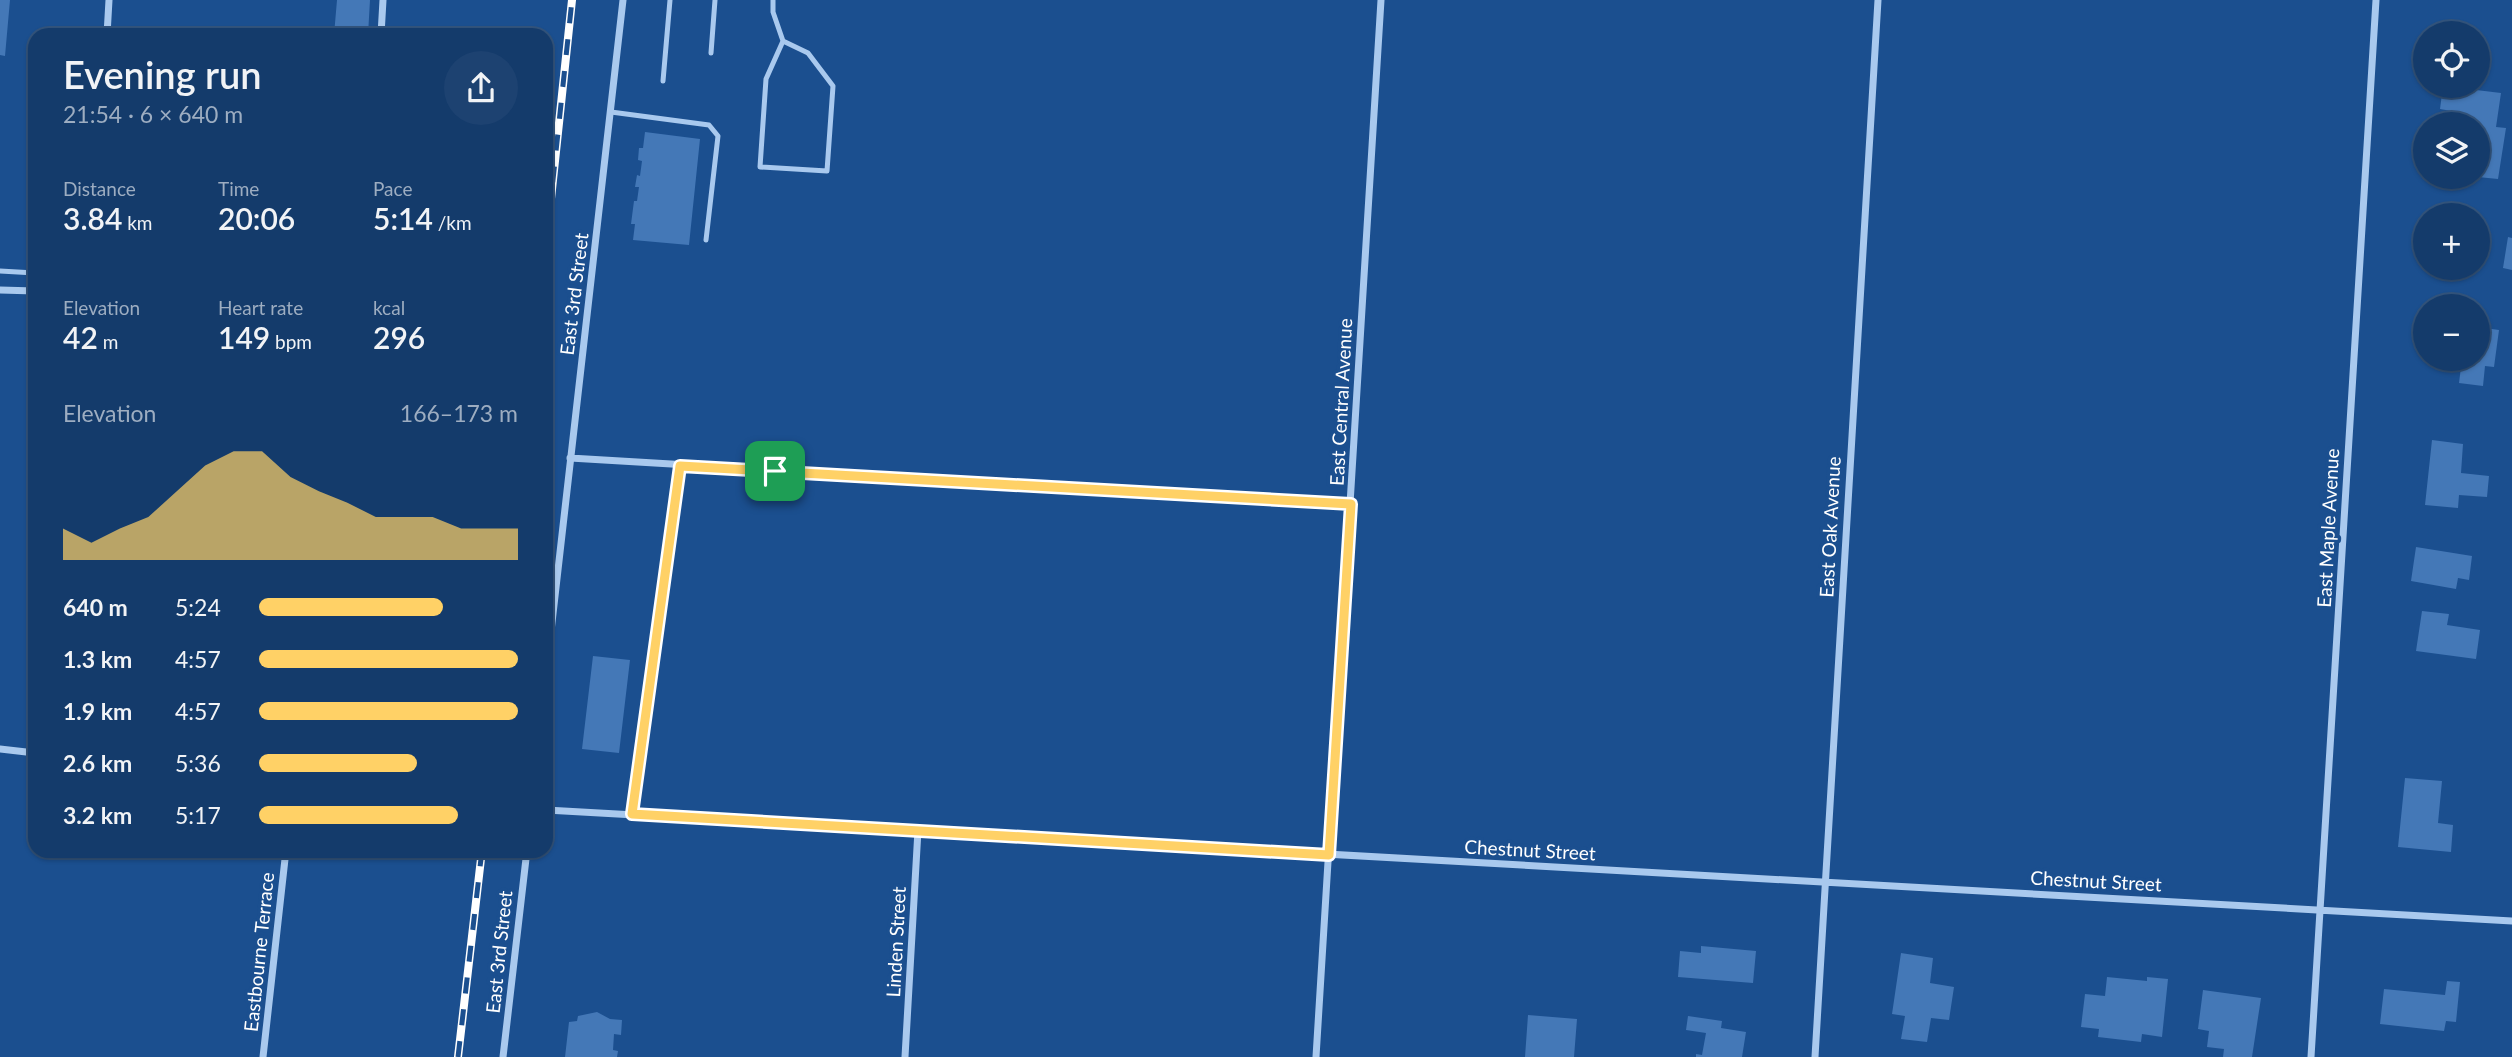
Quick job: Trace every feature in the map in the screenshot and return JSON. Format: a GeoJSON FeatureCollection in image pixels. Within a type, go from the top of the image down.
{"type":"FeatureCollection","features":[{"type":"Feature","properties":{"kind":"street"},"geometry":{"type":"LineString","coordinates":[[107,28],[109,0]]}},
{"type":"Feature","properties":{"kind":"street"},"geometry":{"type":"LineString","coordinates":[[381,28],[383,0]]}},
{"type":"Feature","properties":{"kind":"street","name":"East 3rd Street"},"geometry":{"type":"LineString","coordinates":[[553,612],[623,0]]}},
{"type":"Feature","properties":{"kind":"street","name":"East Central Avenue"},"geometry":{"type":"LineString","coordinates":[[1316,1057],[1381,0]]}},
{"type":"Feature","properties":{"kind":"street","name":"East Oak Avenue"},"geometry":{"type":"LineString","coordinates":[[1815,1057],[1878,0]]}},
{"type":"Feature","properties":{"kind":"street","name":"East Maple Avenue"},"geometry":{"type":"LineString","coordinates":[[2311,1057],[2376,0]]}},
{"type":"Feature","properties":{"kind":"street"},"geometry":{"type":"LineString","coordinates":[[0,290],[28,291]]}},
{"type":"Feature","properties":{"kind":"street"},"geometry":{"type":"LineString","coordinates":[[570,458],[1351,504]]}},
{"type":"Feature","properties":{"kind":"street"},"geometry":{"type":"LineString","coordinates":[[0,749],[28,752]]}},
{"type":"Feature","properties":{"kind":"street","name":"Chestnut Street"},"geometry":{"type":"LineString","coordinates":[[553,810],[2512,921]]}},
{"type":"Feature","properties":{"kind":"street","name":"Linden Street"},"geometry":{"type":"LineString","coordinates":[[905,1057],[918,830]]}},
{"type":"Feature","properties":{"kind":"street","name":"Eastbourne Terrace"},"geometry":{"type":"LineString","coordinates":[[263,1057],[285,858]]}},
{"type":"Feature","properties":{"kind":"street","name":"East 3rd Street"},"geometry":{"type":"LineString","coordinates":[[503,1057],[526,858]]}},
{"type":"Feature","properties":{"kind":"lane"},"geometry":{"type":"LineString","coordinates":[[663,81],[670,0]]}},
{"type":"Feature","properties":{"kind":"lane"},"geometry":{"type":"LineString","coordinates":[[711,53],[715,0]]}},
{"type":"Feature","properties":{"kind":"lane"},"geometry":{"type":"LineString","coordinates":[[773,0],[773,12],[783,41],[766,79],[760,167],[827,171],[834,86],[808,53],[783,41]]}},
{"type":"Feature","properties":{"kind":"lane"},"geometry":{"type":"LineString","coordinates":[[611,112],[709,125],[718,136],[706,240]]}},
{"type":"Feature","properties":{"kind":"lane"},"geometry":{"type":"LineString","coordinates":[[0,271],[28,273]]}},
{"type":"Feature","properties":{"kind":"lane"},"geometry":{"type":"LineString","coordinates":[[632,814],[680,466]]}},
{"type":"Feature","properties":{"kind":"building"},"geometry":{"type":"Polygon","coordinates":[[[0,0],[10,0],[5,56],[0,55],[0,0]]]}},
{"type":"Feature","properties":{"kind":"building"},"geometry":{"type":"Polygon","coordinates":[[[337,0],[370,0],[368,28],[335,28],[337,0]]]}},
{"type":"Feature","properties":{"kind":"building"},"geometry":{"type":"Polygon","coordinates":[[[2490,92],[2501,93],[2496,127],[2506,128],[2498,179],[2490,178],[2490,112],[2440,109],[2441,98],[2490,98],[2490,92]]]}},
{"type":"Feature","properties":{"kind":"building"},"geometry":{"type":"Polygon","coordinates":[[[645,132],[700,139],[689,245],[633,240],[635,224],[631,224],[639,187],[635,187],[642,161],[638,160],[639,148],[643,148],[645,132]]]}},
{"type":"Feature","properties":{"kind":"building"},"geometry":{"type":"Polygon","coordinates":[[[2508,237],[2512,238],[2512,270],[2503,268],[2508,237]]]}},
{"type":"Feature","properties":{"kind":"building"},"geometry":{"type":"Polygon","coordinates":[[[2490,329],[2499,330],[2494,367],[2490,367],[2490,329]]]}},
{"type":"Feature","properties":{"kind":"building"},"geometry":{"type":"Polygon","coordinates":[[[2460,371],[2484,371],[2483,386],[2459,383],[2460,371]]]}},
{"type":"Feature","properties":{"kind":"building"},"geometry":{"type":"Polygon","coordinates":[[[2432,440],[2463,444],[2461,473],[2489,476],[2487,497],[2459,495],[2458,508],[2425,505],[2432,440]]]}},
{"type":"Feature","properties":{"kind":"building"},"geometry":{"type":"Polygon","coordinates":[[[2416,547],[2472,556],[2469,580],[2458,578],[2456,589],[2411,581],[2416,547]]]}},
{"type":"Feature","properties":{"kind":"building"},"geometry":{"type":"Polygon","coordinates":[[[2422,611],[2449,614],[2447,625],[2480,630],[2476,659],[2416,651],[2422,611]]]}},
{"type":"Feature","properties":{"kind":"building"},"geometry":{"type":"Polygon","coordinates":[[[593,656],[630,660],[619,753],[582,749],[593,656]]]}},
{"type":"Feature","properties":{"kind":"building"},"geometry":{"type":"Polygon","coordinates":[[[2405,778],[2442,781],[2438,823],[2453,825],[2451,852],[2398,847],[2405,778]]]}},
{"type":"Feature","properties":{"kind":"building"},"geometry":{"type":"Polygon","coordinates":[[[1701,946],[1756,951],[1753,983],[1678,977],[1680,951],[1701,953],[1701,946]]]}},
{"type":"Feature","properties":{"kind":"building"},"geometry":{"type":"Polygon","coordinates":[[[1901,953],[1933,958],[1930,983],[1954,987],[1949,1020],[1931,1018],[1927,1042],[1901,1039],[1905,1016],[1892,1014],[1901,953]]]}},
{"type":"Feature","properties":{"kind":"building"},"geometry":{"type":"Polygon","coordinates":[[[2107,977],[2147,981],[2147,977],[2168,979],[2162,1037],[2142,1034],[2141,1042],[2098,1037],[2099,1029],[2081,1027],[2085,994],[2105,996],[2107,977]]]}},
{"type":"Feature","properties":{"kind":"building"},"geometry":{"type":"Polygon","coordinates":[[[2447,981],[2460,982],[2456,1022],[2446,1021],[2444,1031],[2380,1024],[2384,989],[2445,995],[2447,981]]]}},
{"type":"Feature","properties":{"kind":"building"},"geometry":{"type":"Polygon","coordinates":[[[2203,990],[2261,998],[2252,1057],[2223,1057],[2224,1049],[2207,1047],[2209,1031],[2198,1029],[2203,990]]]}},
{"type":"Feature","properties":{"kind":"building"},"geometry":{"type":"Polygon","coordinates":[[[597,1012],[610,1019],[622,1020],[621,1035],[614,1034],[613,1050],[618,1051],[617,1057],[565,1057],[569,1022],[577,1021],[578,1016],[597,1012]]]}},
{"type":"Feature","properties":{"kind":"building"},"geometry":{"type":"Polygon","coordinates":[[[1528,1015],[1577,1019],[1574,1057],[1525,1057],[1528,1015]]]}},
{"type":"Feature","properties":{"kind":"building"},"geometry":{"type":"Polygon","coordinates":[[[1688,1016],[1722,1021],[1721,1028],[1746,1032],[1742,1057],[1696,1057],[1696,1054],[1702,1055],[1706,1033],[1686,1030],[1688,1016]]]}},
{"type":"Feature","properties":{"kind":"railway"},"geometry":{"type":"LineString","coordinates":[[553,180],[572,0]]}},
{"type":"Feature","properties":{"kind":"railway"},"geometry":{"type":"LineString","coordinates":[[458,1057],[481,858]]}},
{"type":"Feature","properties":{"kind":"route"},"geometry":{"type":"LineString","coordinates":[[680,466],[775,471],[1351,504],[1329,855],[632,814],[680,466]]}}]}
